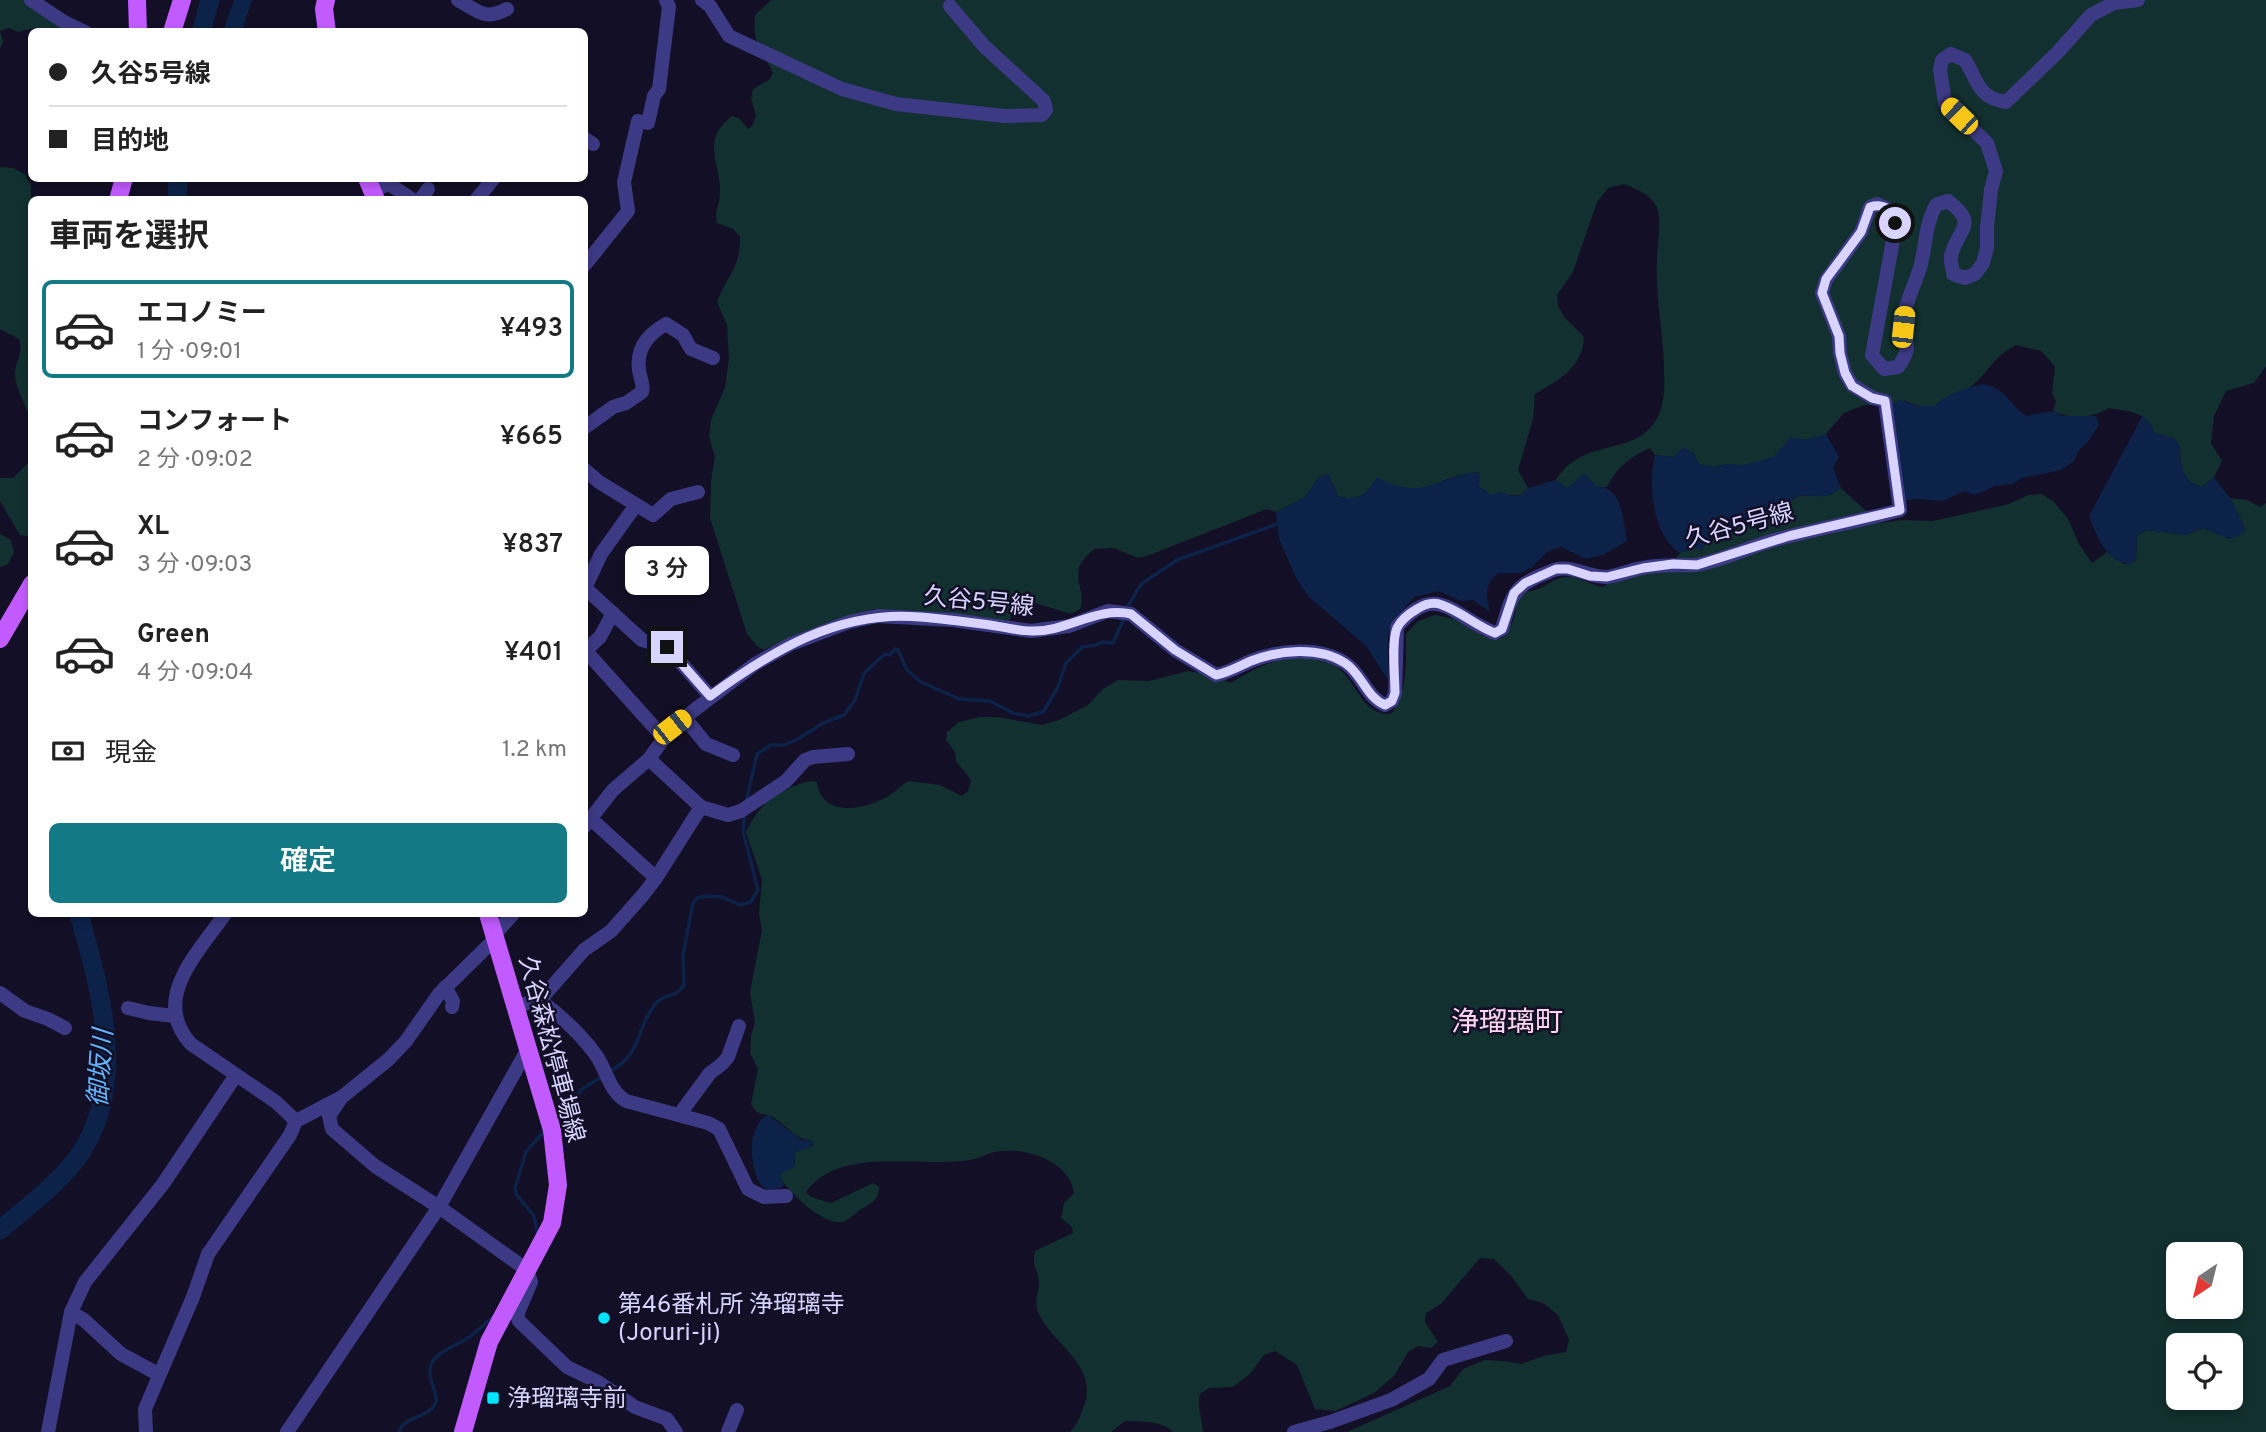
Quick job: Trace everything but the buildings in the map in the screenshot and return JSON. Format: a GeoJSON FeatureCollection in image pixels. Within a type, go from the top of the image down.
{"type":"FeatureCollection","features":[{"type":"Feature","properties":{"kind":"main road"},"geometry":{"type":"LineString","coordinates":[[137,0],[138,28]]}},
{"type":"Feature","properties":{"kind":"main road"},"geometry":{"type":"LineString","coordinates":[[173,28],[182,0]]}},
{"type":"Feature","properties":{"kind":"main road"},"geometry":{"type":"LineString","coordinates":[[326,0],[324,9],[326,28]]}},
{"type":"Feature","properties":{"kind":"main road"},"geometry":{"type":"LineString","coordinates":[[0,639],[28,591]]}},
{"type":"Feature","properties":{"kind":"main road","name":"久谷森松停車場線"},"geometry":{"type":"LineString","coordinates":[[463,1432],[489,1342],[552,1223],[558,1185],[552,1130],[489,917]]}},
{"type":"Feature","properties":{"kind":"street"},"geometry":{"type":"LineString","coordinates":[[30,0],[77,28]]}},
{"type":"Feature","properties":{"kind":"street"},"geometry":{"type":"LineString","coordinates":[[458,0],[479,13],[489,15],[495,16],[507,9]]}},
{"type":"Feature","properties":{"kind":"street"},"geometry":{"type":"LineString","coordinates":[[588,261],[628,211],[624,182],[638,121],[648,123],[654,96],[659,89],[669,8],[666,0]]}},
{"type":"Feature","properties":{"kind":"street"},"geometry":{"type":"LineString","coordinates":[[702,0],[710,6],[729,36],[842,89],[896,104],[1003,116],[1042,115],[1046,110],[1044,101],[984,46],[950,6]]}},
{"type":"Feature","properties":{"kind":"street","name":"久谷5号線"},"geometry":{"type":"LineString","coordinates":[[590,819],[613,790],[649,758],[663,737],[710,696],[755,664],[791,644],[849,622],[878,616],[916,617],[1031,631],[1069,626],[1108,611],[1126,612],[1175,650],[1216,675],[1273,655],[1289,652],[1319,653],[1346,663],[1371,695],[1385,705],[1392,701],[1395,693],[1397,627],[1413,611],[1428,603],[1438,603],[1453,609],[1495,633],[1502,629],[1514,593],[1525,583],[1556,569],[1607,577],[1673,564],[1697,565],[1806,531],[1900,510],[1885,401],[1863,394],[1852,386],[1845,373],[1839,336],[1822,293],[1826,279],[1861,232],[1870,207],[1877,205],[1894,212],[1894,235],[1872,355],[1884,369],[1898,367],[1906,356],[1908,341],[1903,327],[1905,311],[1926,245],[1929,218],[1936,205],[1948,201],[1962,211],[1965,225],[1951,257],[1953,274],[1965,278],[1975,274],[1983,263],[1987,248],[1988,215],[1996,171],[1993,154],[1987,143],[1945,103],[1940,70],[1942,60],[1951,54],[1965,60],[1979,90],[1992,100],[2006,102],[2057,53],[2091,15],[2114,3],[2138,0]]}},
{"type":"Feature","properties":{"kind":"street"},"geometry":{"type":"LineString","coordinates":[[479,196],[491,182]]}},
{"type":"Feature","properties":{"kind":"street"},"geometry":{"type":"LineString","coordinates":[[372,190],[389,184],[407,196]]}},
{"type":"Feature","properties":{"kind":"street"},"geometry":{"type":"LineString","coordinates":[[588,425],[613,407],[626,403],[642,392],[644,386],[639,371],[642,345],[645,339],[666,324],[683,335],[691,349],[713,358]]}},
{"type":"Feature","properties":{"kind":"street"},"geometry":{"type":"LineString","coordinates":[[588,473],[653,515],[671,499],[698,492]]}},
{"type":"Feature","properties":{"kind":"street"},"geometry":{"type":"LineString","coordinates":[[588,582],[601,554],[636,505]]}},
{"type":"Feature","properties":{"kind":"street"},"geometry":{"type":"LineString","coordinates":[[588,591],[642,639],[667,647],[710,696]]}},
{"type":"Feature","properties":{"kind":"street"},"geometry":{"type":"LineString","coordinates":[[588,647],[600,637],[613,612]]}},
{"type":"Feature","properties":{"kind":"street"},"geometry":{"type":"LineString","coordinates":[[588,653],[663,737]]}},
{"type":"Feature","properties":{"kind":"street"},"geometry":{"type":"LineString","coordinates":[[684,717],[706,744],[733,755]]}},
{"type":"Feature","properties":{"kind":"street"},"geometry":{"type":"LineString","coordinates":[[649,758],[701,807],[728,815],[745,809],[786,781],[805,760],[848,754]]}},
{"type":"Feature","properties":{"kind":"street"},"geometry":{"type":"LineString","coordinates":[[517,1006],[540,1000],[584,950],[611,931],[656,878],[701,807]]}},
{"type":"Feature","properties":{"kind":"street"},"geometry":{"type":"LineString","coordinates":[[590,819],[656,878]]}},
{"type":"Feature","properties":{"kind":"street"},"geometry":{"type":"LineString","coordinates":[[223,917],[180,982],[175,994],[174,1016],[182,1034],[191,1044],[276,1102],[296,1121]]}},
{"type":"Feature","properties":{"kind":"street"},"geometry":{"type":"LineString","coordinates":[[146,1432],[145,1409],[193,1297],[208,1254],[290,1135],[296,1121],[342,1097],[389,1059],[445,988],[494,940],[494,935],[510,917]]}},
{"type":"Feature","properties":{"kind":"street"},"geometry":{"type":"LineString","coordinates":[[445,988],[451,996],[452,1007]]}},
{"type":"Feature","properties":{"kind":"street"},"geometry":{"type":"LineString","coordinates":[[0,993],[24,1011],[65,1028]]}},
{"type":"Feature","properties":{"kind":"street"},"geometry":{"type":"LineString","coordinates":[[540,1000],[578,1031],[597,1057],[612,1089],[619,1097],[708,1123],[719,1129],[748,1189],[764,1197],[786,1196]]}},
{"type":"Feature","properties":{"kind":"street"},"geometry":{"type":"LineString","coordinates":[[128,1008],[174,1016]]}},
{"type":"Feature","properties":{"kind":"street"},"geometry":{"type":"LineString","coordinates":[[679,1115],[710,1073],[727,1057],[740,1026]]}},
{"type":"Feature","properties":{"kind":"street"},"geometry":{"type":"LineString","coordinates":[[287,1432],[439,1207],[528,1047]]}},
{"type":"Feature","properties":{"kind":"street"},"geometry":{"type":"LineString","coordinates":[[48,1432],[71,1312],[85,1282],[163,1184],[236,1074]]}},
{"type":"Feature","properties":{"kind":"street"},"geometry":{"type":"LineString","coordinates":[[342,1097],[329,1116],[332,1129],[375,1166],[439,1207],[527,1270],[531,1282],[517,1315],[519,1321],[567,1367],[598,1382],[635,1407],[667,1419],[676,1432]]}},
{"type":"Feature","properties":{"kind":"street"},"geometry":{"type":"LineString","coordinates":[[71,1312],[84,1320],[121,1354],[158,1374]]}},
{"type":"Feature","properties":{"kind":"street"},"geometry":{"type":"LineString","coordinates":[[1294,1432],[1391,1400],[1429,1379],[1443,1360],[1506,1340]]}},
{"type":"Feature","properties":{"kind":"street"},"geometry":{"type":"LineString","coordinates":[[728,1432],[737,1410]]}},
{"type":"Feature","properties":{"kind":"green space"},"geometry":{"type":"Polygon","coordinates":[[[0,0],[26,0],[69,28],[28,28],[18,32],[9,28],[0,31],[0,0]]]}},
{"type":"Feature","properties":{"kind":"green space"},"geometry":{"type":"Polygon","coordinates":[[[771,0],[2266,0],[2266,366],[2254,383],[2226,391],[2214,416],[2211,443],[2222,461],[2214,477],[2202,487],[2186,477],[2180,446],[2173,438],[2155,433],[2142,416],[2109,408],[2082,417],[2053,411],[2056,401],[2052,393],[2055,366],[2041,351],[2016,345],[2001,355],[1970,387],[1935,406],[1918,406],[1905,401],[1891,405],[1864,405],[1844,413],[1826,434],[1805,440],[1791,438],[1774,457],[1744,466],[1729,464],[1713,467],[1699,464],[1693,453],[1674,457],[1655,455],[1650,448],[1625,463],[1607,487],[1567,488],[1556,480],[1567,467],[1579,458],[1620,445],[1644,433],[1657,418],[1663,399],[1664,358],[1657,274],[1658,212],[1647,195],[1624,184],[1608,188],[1597,202],[1573,272],[1557,295],[1558,306],[1565,318],[1584,337],[1583,347],[1568,372],[1535,394],[1533,419],[1518,470],[1528,488],[1521,495],[1490,495],[1479,486],[1479,472],[1463,474],[1419,488],[1393,485],[1376,478],[1362,496],[1345,498],[1338,496],[1328,474],[1318,478],[1305,497],[1276,512],[1267,509],[1152,554],[1138,558],[1114,548],[1094,549],[1079,568],[1082,603],[1080,609],[1071,614],[1022,599],[1015,604],[1010,620],[1002,625],[874,609],[817,627],[763,650],[747,634],[710,518],[715,457],[709,436],[711,420],[725,387],[729,359],[727,325],[717,302],[736,264],[740,247],[740,236],[733,229],[717,223],[720,184],[714,144],[722,125],[732,116],[739,118],[748,129],[752,126],[756,115],[751,98],[753,89],[769,80],[773,73],[759,46],[754,25],[755,15],[771,0]]]}},
{"type":"Feature","properties":{"kind":"green space"},"geometry":{"type":"Polygon","coordinates":[[[0,167],[13,168],[25,174],[31,186],[31,196],[28,196],[28,412],[15,376],[20,351],[19,339],[0,329],[0,167]]]}},
{"type":"Feature","properties":{"kind":"green space"},"geometry":{"type":"Polygon","coordinates":[[[28,463],[28,536],[20,535],[0,501],[0,478],[13,478],[28,463]]]}},
{"type":"Feature","properties":{"kind":"green space"},"geometry":{"type":"Polygon","coordinates":[[[1841,488],[1879,523],[1903,520],[1933,521],[2009,504],[2028,495],[2042,494],[2054,502],[2068,519],[2079,544],[2092,563],[2107,552],[2124,564],[2136,560],[2137,536],[2147,530],[2186,535],[2203,528],[2230,539],[2246,530],[2230,498],[2247,500],[2260,507],[2266,503],[2266,1432],[1347,1432],[1450,1386],[1463,1369],[1485,1360],[1521,1364],[1566,1352],[1569,1340],[1558,1315],[1543,1303],[1528,1299],[1494,1259],[1480,1258],[1441,1304],[1426,1313],[1425,1322],[1438,1342],[1431,1348],[1418,1346],[1408,1352],[1395,1375],[1374,1393],[1335,1411],[1315,1409],[1297,1365],[1275,1351],[1264,1355],[1250,1374],[1233,1387],[1209,1388],[1200,1394],[1203,1432],[1173,1432],[1157,1424],[1125,1421],[1111,1432],[1070,1432],[1085,1403],[1087,1389],[1079,1365],[1045,1325],[1037,1310],[1039,1282],[1034,1261],[1035,1251],[1073,1233],[1072,1227],[1061,1218],[1064,1203],[1074,1193],[1064,1172],[1036,1155],[1010,1151],[950,1162],[859,1163],[839,1168],[821,1177],[806,1192],[811,1197],[831,1203],[873,1183],[879,1187],[874,1201],[842,1222],[834,1222],[817,1214],[781,1179],[780,1174],[795,1163],[795,1152],[813,1146],[813,1141],[802,1138],[774,1118],[760,1114],[751,1104],[758,1069],[750,1053],[755,1022],[750,992],[762,930],[759,914],[762,880],[746,832],[754,817],[779,793],[814,781],[827,802],[846,808],[858,807],[890,795],[908,781],[940,785],[962,796],[968,791],[971,780],[956,761],[955,752],[946,740],[947,732],[959,722],[980,717],[998,717],[1042,725],[1059,720],[1088,705],[1103,689],[1118,680],[1149,681],[1188,671],[1211,675],[1231,683],[1269,663],[1312,657],[1338,668],[1374,710],[1392,713],[1403,686],[1406,634],[1418,621],[1435,615],[1459,620],[1483,636],[1501,639],[1513,620],[1518,597],[1525,591],[1537,590],[1563,577],[1577,578],[1603,587],[1611,581],[1674,560],[1680,553],[1749,525],[1799,496],[1830,495],[1841,488]]]}},
{"type":"Feature","properties":{"kind":"green space"},"geometry":{"type":"Polygon","coordinates":[[[0,534],[11,540],[14,552],[8,564],[0,567],[0,534]]]}},
{"type":"Feature","properties":{"kind":"water"},"geometry":{"type":"Polygon","coordinates":[[[234,0],[252,0],[243,28],[224,28],[234,0]]]}},
{"type":"Feature","properties":{"kind":"water"},"geometry":{"type":"Polygon","coordinates":[[[1983,384],[1997,389],[2026,416],[2053,411],[2062,416],[2096,416],[2099,425],[2079,450],[2074,461],[2061,470],[1995,486],[1975,495],[1964,491],[1943,501],[1904,501],[1891,405],[1899,400],[1918,406],[1935,406],[1951,394],[1983,384]]]}},
{"type":"Feature","properties":{"kind":"water"},"geometry":{"type":"Polygon","coordinates":[[[2143,415],[2155,433],[2173,438],[2180,446],[2182,466],[2190,481],[2202,487],[2214,477],[2230,498],[2246,530],[2241,535],[2231,538],[2203,528],[2186,535],[2147,530],[2137,536],[2136,560],[2131,564],[2123,563],[2109,554],[2099,540],[2089,516],[2143,415]]]}},
{"type":"Feature","properties":{"kind":"water"},"geometry":{"type":"Polygon","coordinates":[[[1826,434],[1839,457],[1833,468],[1841,488],[1824,496],[1799,496],[1789,504],[1784,513],[1737,528],[1706,542],[1703,551],[1696,548],[1680,553],[1663,534],[1652,494],[1655,455],[1674,457],[1683,447],[1693,453],[1699,464],[1713,467],[1744,465],[1774,457],[1791,437],[1805,440],[1826,434]]]}},
{"type":"Feature","properties":{"kind":"water"},"geometry":{"type":"Polygon","coordinates":[[[1480,472],[1479,486],[1490,495],[1501,492],[1512,496],[1521,495],[1528,488],[1556,480],[1567,488],[1585,473],[1596,486],[1612,492],[1617,498],[1627,541],[1603,555],[1586,559],[1561,547],[1547,552],[1532,567],[1521,573],[1498,573],[1490,582],[1487,591],[1490,612],[1473,600],[1461,601],[1439,591],[1414,597],[1390,625],[1388,680],[1366,646],[1309,597],[1296,578],[1279,539],[1276,512],[1305,497],[1318,478],[1328,474],[1338,496],[1351,498],[1366,493],[1376,477],[1407,488],[1419,488],[1464,474],[1480,472]]]}},
{"type":"Feature","properties":{"kind":"water"},"geometry":{"type":"Polygon","coordinates":[[[768,1115],[802,1140],[813,1141],[814,1144],[795,1152],[794,1167],[780,1174],[784,1185],[781,1188],[767,1190],[756,1176],[752,1142],[760,1120],[768,1115]]]}},
{"type":"Feature","properties":{"kind":"waterway","name":"御坂川"},"geometry":{"type":"LineString","coordinates":[[202,28],[210,0]]}},
{"type":"Feature","properties":{"kind":"waterway","name":"御坂川"},"geometry":{"type":"LineString","coordinates":[[177,196],[178,182]]}},
{"type":"Feature","properties":{"kind":"waterway"},"geometry":{"type":"LineString","coordinates":[[1127,608],[1141,584],[1177,560],[1280,523]]}},
{"type":"Feature","properties":{"kind":"waterway"},"geometry":{"type":"LineString","coordinates":[[746,802],[757,754],[771,745],[784,745],[798,739],[823,723],[844,715],[855,700],[864,673],[885,654],[890,655],[895,649],[898,650],[907,670],[921,682],[959,699],[990,701],[1013,713],[1028,716],[1043,712],[1058,687],[1066,663],[1082,647],[1101,642],[1113,643],[1125,616]]}},
{"type":"Feature","properties":{"kind":"waterway"},"geometry":{"type":"LineString","coordinates":[[609,1072],[628,1057],[656,1003],[678,992],[684,985],[683,955],[693,903],[697,898],[722,897],[740,905],[751,902],[758,890],[743,831],[745,813]]}},
{"type":"Feature","properties":{"kind":"waterway","name":"御坂川"},"geometry":{"type":"LineString","coordinates":[[0,1230],[51,1186],[78,1157],[94,1129],[103,1099],[106,1037],[95,974],[80,917]]}},
{"type":"Feature","properties":{"kind":"waterway"},"geometry":{"type":"LineString","coordinates":[[556,1119],[582,1089],[603,1076]]}},
{"type":"Feature","properties":{"kind":"waterway"},"geometry":{"type":"LineString","coordinates":[[538,1235],[534,1216],[516,1194],[515,1188],[526,1152],[546,1129]]}},
{"type":"Feature","properties":{"kind":"waterway"},"geometry":{"type":"LineString","coordinates":[[399,1432],[406,1422],[428,1412],[436,1402],[430,1376],[434,1360],[471,1336],[496,1314]]}},
{"type":"Feature","properties":{"kind":"place","name":"第46番札所 浄瑠璃寺 (Joruri-ji)"},"geometry":{"type":"Point","coordinates":[604,1318]}},
{"type":"Feature","properties":{"kind":"place","name":"浄瑠璃寺前"},"geometry":{"type":"Point","coordinates":[493,1398]}},
{"type":"Feature","properties":{"kind":"district","name":"浄瑠璃町"},"geometry":{"type":"Point","coordinates":[1507,1021]}},
{"type":"Feature","properties":{"kind":"route"},"geometry":{"type":"LineString","coordinates":[[667,647],[710,696],[755,664],[791,644],[863,619],[878,616],[916,617],[1031,631],[1051,630],[1108,611],[1122,611],[1131,614],[1175,650],[1216,675],[1273,655],[1289,652],[1319,653],[1346,663],[1371,695],[1385,705],[1392,701],[1395,693],[1397,627],[1413,611],[1428,603],[1438,603],[1453,609],[1495,633],[1502,629],[1514,593],[1525,583],[1556,569],[1607,577],[1673,564],[1697,565],[1768,541],[1831,524],[1866,520],[1900,510],[1885,401],[1863,394],[1852,386],[1845,373],[1839,336],[1822,293],[1826,279],[1861,232],[1870,207],[1887,207],[1894,212],[1895,223]]}}]}
